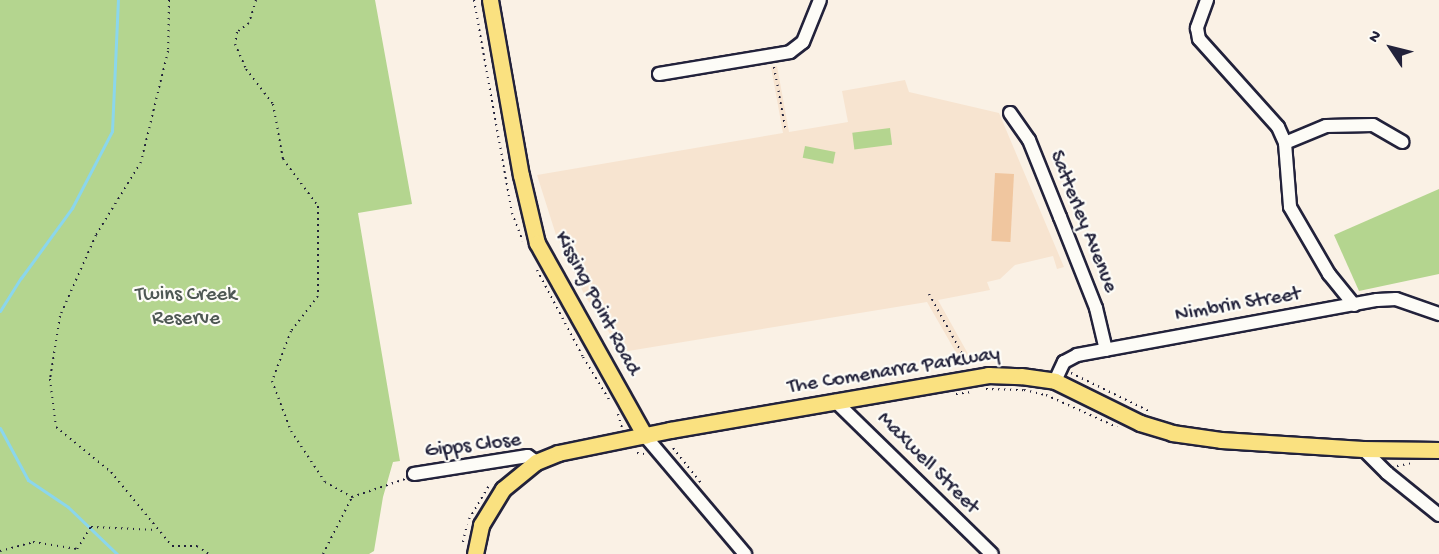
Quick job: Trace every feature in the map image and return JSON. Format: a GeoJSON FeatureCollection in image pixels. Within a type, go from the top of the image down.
{"type":"FeatureCollection","features":[{"type":"Feature","properties":{"kind":"main road","name":"Kissing Point Road"},"geometry":{"type":"LineString","coordinates":[[490,0],[521,175],[537,243],[645,436]]}},
{"type":"Feature","properties":{"kind":"main road","name":"The Comenarra Parkway"},"geometry":{"type":"LineString","coordinates":[[475,554],[481,525],[496,497],[514,478],[536,462],[558,453],[988,375],[1021,376],[1055,381],[1140,423],[1172,433],[1221,440],[1364,449],[1439,450]]}},
{"type":"Feature","properties":{"kind":"street"},"geometry":{"type":"LineString","coordinates":[[660,74],[790,52],[803,42],[820,0]]}},
{"type":"Feature","properties":{"kind":"street"},"geometry":{"type":"LineString","coordinates":[[1207,0],[1197,28],[1199,39],[1278,127],[1286,143],[1290,207],[1329,274],[1354,305]]}},
{"type":"Feature","properties":{"kind":"street","name":"Satterley Avenue"},"geometry":{"type":"LineString","coordinates":[[1010,113],[1029,140],[1096,308],[1106,351]]}},
{"type":"Feature","properties":{"kind":"street"},"geometry":{"type":"LineString","coordinates":[[1286,143],[1326,126],[1373,125],[1402,142]]}},
{"type":"Feature","properties":{"kind":"street","name":"Nimbrin Street"},"geometry":{"type":"LineString","coordinates":[[1055,381],[1060,367],[1069,358],[1354,305],[1396,299],[1439,314]]}},
{"type":"Feature","properties":{"kind":"street","name":"Maxwell Street"},"geometry":{"type":"LineString","coordinates":[[835,401],[992,554]]}},
{"type":"Feature","properties":{"kind":"street","name":"Kissing Point Road"},"geometry":{"type":"LineString","coordinates":[[645,436],[745,554]]}},
{"type":"Feature","properties":{"kind":"street"},"geometry":{"type":"LineString","coordinates":[[1364,449],[1387,473],[1439,515]]}},
{"type":"Feature","properties":{"kind":"street","name":"Gipps Close"},"geometry":{"type":"LineString","coordinates":[[414,474],[528,456],[536,462]]}},
{"type":"Feature","properties":{"kind":"path"},"geometry":{"type":"LineString","coordinates":[[169,0],[168,51],[141,162],[96,235],[60,316],[50,379],[56,427],[111,472],[172,546],[197,546],[209,554]]}},
{"type":"Feature","properties":{"kind":"path"},"geometry":{"type":"LineString","coordinates":[[256,0],[249,23],[237,32],[235,44],[246,69],[273,104],[283,159],[318,206],[318,296],[291,331],[272,381],[291,431],[325,482],[352,497]]}},
{"type":"Feature","properties":{"kind":"path"},"geometry":{"type":"LineString","coordinates":[[774,67],[786,132]]}},
{"type":"Feature","properties":{"kind":"path"},"geometry":{"type":"LineString","coordinates":[[929,294],[968,364]]}},
{"type":"Feature","properties":{"kind":"path"},"geometry":{"type":"LineString","coordinates":[[1068,371],[1155,414]]}},
{"type":"Feature","properties":{"kind":"path"},"geometry":{"type":"LineString","coordinates":[[322,554],[352,497],[382,488],[414,474]]}},
{"type":"Feature","properties":{"kind":"path"},"geometry":{"type":"LineString","coordinates":[[0,551],[33,542],[76,549],[91,527],[157,530]]}},
{"type":"Feature","properties":{"kind":"shaded area"},"geometry":{"type":"Polygon","coordinates":[[[777,66],[789,132],[848,122],[842,91],[905,80],[909,92],[999,113],[1064,267],[1057,269],[1053,256],[1015,265],[1000,279],[987,282],[990,290],[938,300],[972,361],[962,363],[927,302],[622,352],[585,296],[556,235],[537,175],[783,133],[771,67],[777,66]]]}},
{"type":"Feature","properties":{"kind":"green space","name":"Twins Creek Reserve"},"geometry":{"type":"Polygon","coordinates":[[[0,0],[375,0],[412,204],[358,213],[400,461],[393,462],[383,497],[374,551],[369,554],[0,554],[0,0]]]}},
{"type":"Feature","properties":{"kind":"green space"},"geometry":{"type":"Polygon","coordinates":[[[890,128],[892,145],[854,150],[852,133],[890,128]]]}},
{"type":"Feature","properties":{"kind":"green space"},"geometry":{"type":"Polygon","coordinates":[[[805,146],[835,152],[833,164],[803,158],[805,146]]]}},
{"type":"Feature","properties":{"kind":"green space"},"geometry":{"type":"Polygon","coordinates":[[[1439,189],[1439,274],[1359,291],[1334,235],[1439,189]]]}},
{"type":"Feature","properties":{"kind":"building"},"geometry":{"type":"Polygon","coordinates":[[[995,173],[1014,174],[1010,242],[991,241],[995,173]]]}},
{"type":"Feature","properties":{"kind":"waterway"},"geometry":{"type":"LineString","coordinates":[[0,311],[72,208],[112,131],[118,0]]}},
{"type":"Feature","properties":{"kind":"waterway"},"geometry":{"type":"LineString","coordinates":[[0,428],[28,480],[68,507],[117,554]]}}]}
